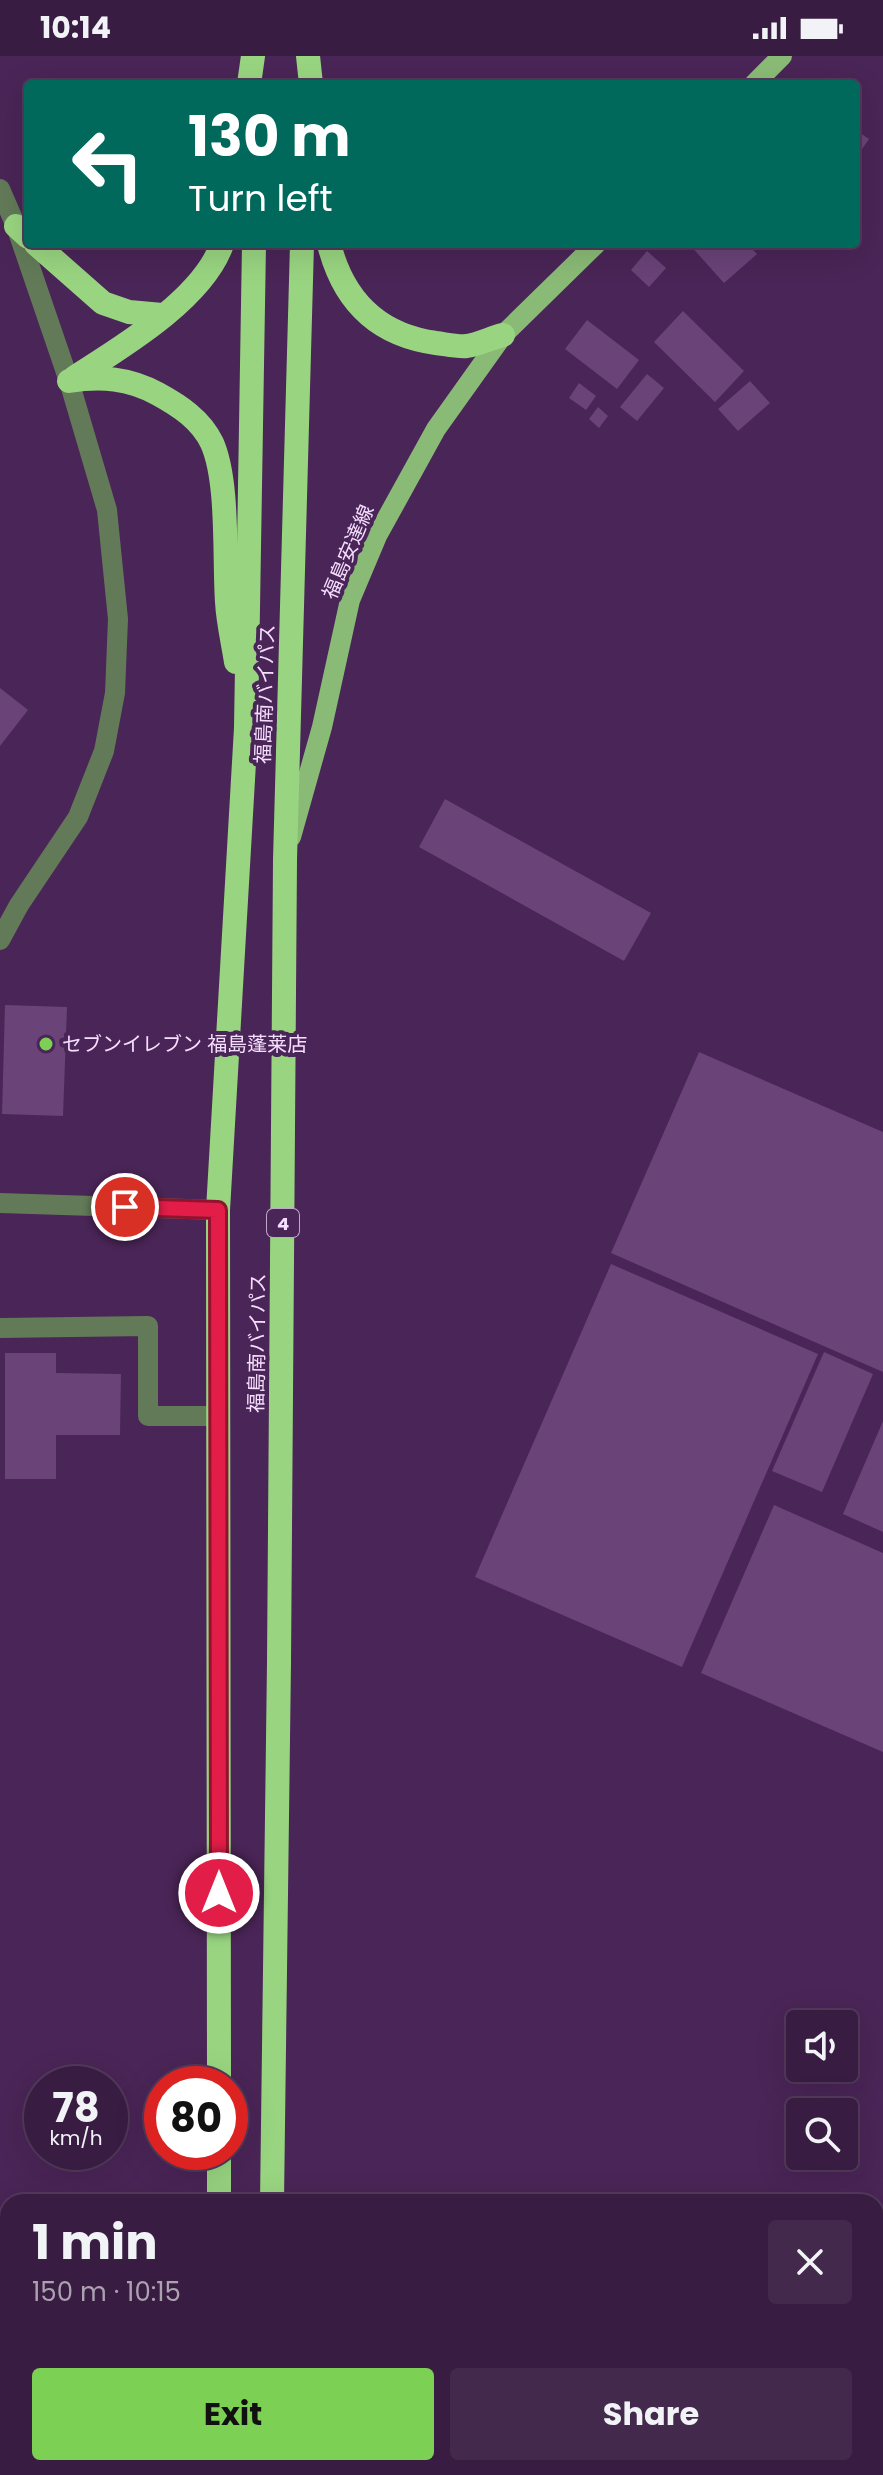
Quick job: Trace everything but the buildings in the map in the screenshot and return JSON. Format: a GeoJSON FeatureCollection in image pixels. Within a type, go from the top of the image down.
{"type":"FeatureCollection","features":[{"type":"Feature","properties":{"kind":"highway"},"geometry":{"type":"LineString","coordinates":[[250,80],[255,56]]}},
{"type":"Feature","properties":{"kind":"highway"},"geometry":{"type":"LineString","coordinates":[[255,56],[257,80]]}},
{"type":"Feature","properties":{"kind":"highway"},"geometry":{"type":"LineString","coordinates":[[308,56],[309,80]]}},
{"type":"Feature","properties":{"kind":"highway"},"geometry":{"type":"LineString","coordinates":[[41,248],[103,303],[129,312],[162,315]]}},
{"type":"Feature","properties":{"kind":"highway"},"geometry":{"type":"LineString","coordinates":[[69,381],[127,344],[189,293],[208,273],[220,248]]}},
{"type":"Feature","properties":{"kind":"highway","name":"福島南バイパス"},"geometry":{"type":"LineString","coordinates":[[219,2066],[218,1210],[246,728],[254,248]]}},
{"type":"Feature","properties":{"kind":"highway","name":"福島南バイパス"},"geometry":{"type":"LineString","coordinates":[[272,2194],[285,860],[302,248]]}},
{"type":"Feature","properties":{"kind":"highway"},"geometry":{"type":"LineString","coordinates":[[330,248],[342,282],[362,311],[391,331],[423,341],[464,346],[503,335]]}},
{"type":"Feature","properties":{"kind":"highway"},"geometry":{"type":"LineString","coordinates":[[69,381],[93,377],[117,379],[150,390],[195,419],[211,442],[219,465],[227,605],[246,728]]}},
{"type":"Feature","properties":{"kind":"highway"},"geometry":{"type":"LineString","coordinates":[[219,2170],[219,2194]]}},
{"type":"Feature","properties":{"kind":"main road"},"geometry":{"type":"LineString","coordinates":[[758,80],[782,56]]}},
{"type":"Feature","properties":{"kind":"main road","name":"福島安達線"},"geometry":{"type":"LineString","coordinates":[[285,860],[322,727],[350,600],[377,536],[436,429],[503,335],[592,248]]}},
{"type":"Feature","properties":{"kind":"street"},"geometry":{"type":"LineString","coordinates":[[0,189],[22,231]]}},
{"type":"Feature","properties":{"kind":"street"},"geometry":{"type":"LineString","coordinates":[[0,940],[19,905],[78,817],[104,751],[115,693],[118,619],[107,510],[27,248]]}},
{"type":"Feature","properties":{"kind":"street"},"geometry":{"type":"LineString","coordinates":[[0,1203],[218,1210]]}},
{"type":"Feature","properties":{"kind":"street"},"geometry":{"type":"LineString","coordinates":[[0,1328],[148,1326],[148,1416],[218,1416]]}},
{"type":"Feature","properties":{"kind":"place","name":"セブンイレブン 福島蓬莱店"},"geometry":{"type":"Point","coordinates":[46,1044]}},
{"type":"Feature","properties":{"kind":"route"},"geometry":{"type":"LineString","coordinates":[[125,1207],[218,1210],[219,1893]]}}]}
